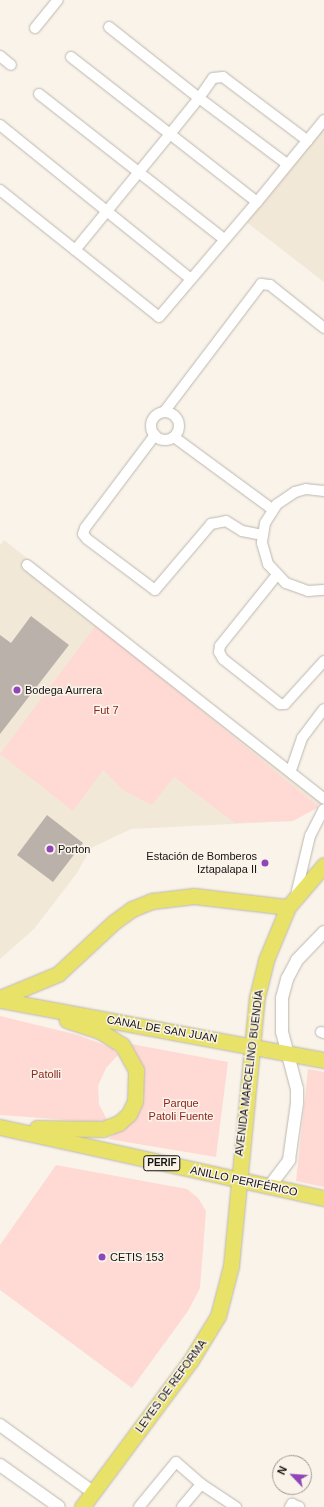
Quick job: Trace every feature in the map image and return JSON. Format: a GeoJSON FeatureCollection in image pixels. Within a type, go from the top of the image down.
{"type":"FeatureCollection","features":[{"type":"Feature","properties":{"kind":"main road","name":"AVENIDA MARCELINO BUENDÍA"},"geometry":{"type":"LineString","coordinates":[[237,1180],[257,997],[266,960],[292,901],[324,865]]}},
{"type":"Feature","properties":{"kind":"main road"},"geometry":{"type":"LineString","coordinates":[[0,999],[58,974],[114,922],[132,909],[152,901],[194,896],[292,901]]}},
{"type":"Feature","properties":{"kind":"main road","name":"CANAL DE SAN JUAN"},"geometry":{"type":"LineString","coordinates":[[0,999],[251,1044],[324,1060]]}},
{"type":"Feature","properties":{"kind":"main road"},"geometry":{"type":"LineString","coordinates":[[0,1127],[103,1129],[118,1123],[128,1114],[138,1086],[136,1070],[130,1057],[114,1038],[100,1031],[15,1002]]}},
{"type":"Feature","properties":{"kind":"main road","name":"ANILLO PERIFÉRICO"},"geometry":{"type":"LineString","coordinates":[[0,1127],[324,1198]]}},
{"type":"Feature","properties":{"kind":"main road","name":"LEYES DE REFORMA"},"geometry":{"type":"LineString","coordinates":[[82,1507],[191,1360],[218,1316],[231,1266],[237,1180]]}},
{"type":"Feature","properties":{"kind":"street"},"geometry":{"type":"LineString","coordinates":[[35,28],[58,0]]}},
{"type":"Feature","properties":{"kind":"street"},"geometry":{"type":"LineString","coordinates":[[109,27],[199,98],[288,164]]}},
{"type":"Feature","properties":{"kind":"street"},"geometry":{"type":"LineString","coordinates":[[0,56],[11,65]]}},
{"type":"Feature","properties":{"kind":"street"},"geometry":{"type":"LineString","coordinates":[[71,57],[257,202]]}},
{"type":"Feature","properties":{"kind":"street"},"geometry":{"type":"LineString","coordinates":[[75,250],[199,98],[213,78],[223,77],[308,141]]}},
{"type":"Feature","properties":{"kind":"street"},"geometry":{"type":"LineString","coordinates":[[39,94],[224,239]]}},
{"type":"Feature","properties":{"kind":"street"},"geometry":{"type":"LineString","coordinates":[[0,190],[159,317],[257,202],[324,120]]}},
{"type":"Feature","properties":{"kind":"street"},"geometry":{"type":"LineString","coordinates":[[0,125],[191,279]]}},
{"type":"Feature","properties":{"kind":"street"},"geometry":{"type":"LineString","coordinates":[[158,437],[152,421],[168,413],[173,397],[260,284],[270,285],[324,328]]}},
{"type":"Feature","properties":{"kind":"street"},"geometry":{"type":"LineString","coordinates":[[168,413],[179,425],[176,435]]}},
{"type":"Feature","properties":{"kind":"street"},"geometry":{"type":"LineString","coordinates":[[176,435],[158,437],[148,447],[83,534],[149,588],[159,589],[204,531],[219,520],[226,521],[250,534],[262,535]]}},
{"type":"Feature","properties":{"kind":"street"},"geometry":{"type":"LineString","coordinates":[[176,435],[185,445],[272,509]]}},
{"type":"Feature","properties":{"kind":"street"},"geometry":{"type":"LineString","coordinates":[[324,491],[306,489],[296,492],[272,509],[262,535],[264,553],[276,576],[297,589],[324,590]]}},
{"type":"Feature","properties":{"kind":"street"},"geometry":{"type":"LineString","coordinates":[[27,565],[291,770],[324,799]]}},
{"type":"Feature","properties":{"kind":"street"},"geometry":{"type":"LineString","coordinates":[[276,576],[220,646],[219,652],[223,659],[280,704],[285,704],[324,661]]}},
{"type":"Feature","properties":{"kind":"street"},"geometry":{"type":"LineString","coordinates":[[291,770],[302,738],[324,709]]}},
{"type":"Feature","properties":{"kind":"street"},"geometry":{"type":"LineString","coordinates":[[292,901],[310,836],[324,809]]}},
{"type":"Feature","properties":{"kind":"street"},"geometry":{"type":"LineString","coordinates":[[269,1187],[289,1160],[293,1146],[297,1090],[286,1051],[280,1013],[287,979],[297,960],[324,932]]}},
{"type":"Feature","properties":{"kind":"street"},"geometry":{"type":"LineString","coordinates":[[0,1425],[93,1492]]}},
{"type":"Feature","properties":{"kind":"street"},"geometry":{"type":"LineString","coordinates":[[139,1507],[176,1462],[201,1484],[235,1507]]}},
{"type":"Feature","properties":{"kind":"street"},"geometry":{"type":"LineString","coordinates":[[0,1465],[60,1507]]}},
{"type":"Feature","properties":{"kind":"street"},"geometry":{"type":"LineString","coordinates":[[182,1507],[201,1484]]}},
{"type":"Feature","properties":{"kind":"street"},"geometry":{"type":"LineString","coordinates":[[290,1507],[292,1504],[299,1507]]}},
{"type":"Feature","properties":{"kind":"shaded area"},"geometry":{"type":"Polygon","coordinates":[[[324,125],[324,282],[245,221],[324,125]]]}},
{"type":"Feature","properties":{"kind":"shaded area"},"geometry":{"type":"Polygon","coordinates":[[[4,540],[324,794],[324,801],[293,821],[131,829],[91,848],[77,873],[34,929],[0,959],[0,545],[4,540]]]}},
{"type":"Feature","properties":{"kind":"green space","name":"Fut 7"},"geometry":{"type":"Polygon","coordinates":[[[96,625],[319,807],[293,821],[235,823],[174,777],[152,805],[123,790],[103,770],[73,811],[0,754],[96,625]]]}},
{"type":"Feature","properties":{"kind":"green space","name":"Patolli"},"geometry":{"type":"Polygon","coordinates":[[[0,1016],[78,1035],[112,1048],[118,1055],[106,1068],[98,1086],[99,1104],[107,1120],[96,1122],[0,1115],[0,1016]]]}},
{"type":"Feature","properties":{"kind":"green space","name":"Parque Patoli Fuente"},"geometry":{"type":"Polygon","coordinates":[[[131,1044],[228,1062],[216,1157],[108,1139],[135,1118],[144,1098],[144,1074],[131,1044]]]}},
{"type":"Feature","properties":{"kind":"green space"},"geometry":{"type":"Polygon","coordinates":[[[308,1069],[324,1072],[324,1187],[296,1181],[308,1069]]]}},
{"type":"Feature","properties":{"kind":"green space","name":"CETIS 153"},"geometry":{"type":"Polygon","coordinates":[[[56,1165],[187,1189],[198,1198],[206,1211],[200,1288],[188,1311],[132,1388],[0,1290],[0,1245],[56,1165]]]}},
{"type":"Feature","properties":{"kind":"building","name":"Bodega Aurrera"},"geometry":{"type":"Polygon","coordinates":[[[31,616],[69,645],[0,734],[0,635],[11,643],[31,616]]]}},
{"type":"Feature","properties":{"kind":"building","name":"Porton"},"geometry":{"type":"Polygon","coordinates":[[[47,815],[83,843],[53,882],[17,855],[47,815]]]}},
{"type":"Feature","properties":{"kind":"place","name":"Bodega Aurrera"},"geometry":{"type":"Point","coordinates":[17,690]}},
{"type":"Feature","properties":{"kind":"place","name":"Porton"},"geometry":{"type":"Point","coordinates":[50,849]}},
{"type":"Feature","properties":{"kind":"place","name":"Estación de Bomberos Iztapalapa II"},"geometry":{"type":"Point","coordinates":[265,863]}},
{"type":"Feature","properties":{"kind":"place","name":"CETIS 153"},"geometry":{"type":"Point","coordinates":[102,1257]}}]}
